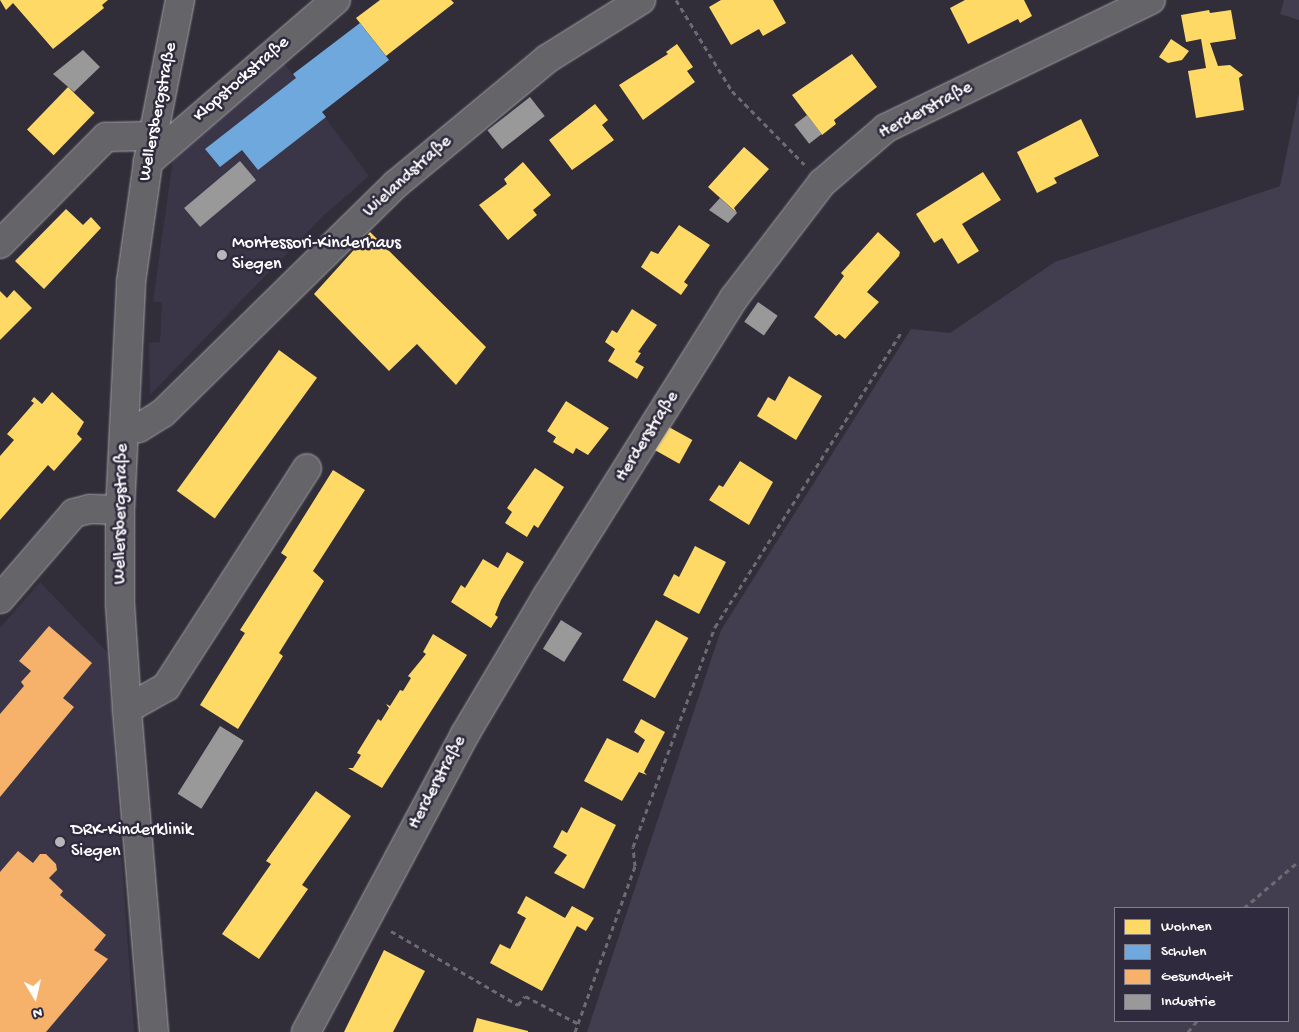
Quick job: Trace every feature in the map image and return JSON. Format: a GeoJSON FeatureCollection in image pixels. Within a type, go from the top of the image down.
{"type":"FeatureCollection","features":[{"type":"Feature","properties":{"kind":"street","name":"Wellersbergstraße"},"geometry":{"type":"LineString","coordinates":[[154,1032],[120,604],[120,510],[131,282],[151,149],[180,0]]}},
{"type":"Feature","properties":{"kind":"street","name":"Klopstockstraße"},"geometry":{"type":"LineString","coordinates":[[151,149],[336,0]]}},
{"type":"Feature","properties":{"kind":"street","name":"Wielandstraße"},"geometry":{"type":"LineString","coordinates":[[124,430],[139,428],[163,413],[396,184],[547,59],[641,0]]}},
{"type":"Feature","properties":{"kind":"street","name":"Herderstraße"},"geometry":{"type":"LineString","coordinates":[[306,1032],[465,734],[547,596],[734,298],[822,184],[886,128],[1151,0]]}},
{"type":"Feature","properties":{"kind":"street"},"geometry":{"type":"LineString","coordinates":[[0,244],[106,137],[151,149]]}},
{"type":"Feature","properties":{"kind":"street"},"geometry":{"type":"LineString","coordinates":[[127,709],[166,687],[307,468]]}},
{"type":"Feature","properties":{"kind":"street"},"geometry":{"type":"LineString","coordinates":[[0,599],[74,513],[90,509],[120,510]]}},
{"type":"Feature","properties":{"kind":"path"},"geometry":{"type":"LineString","coordinates":[[676,0],[732,91],[822,184]]}},
{"type":"Feature","properties":{"kind":"path"},"geometry":{"type":"LineString","coordinates":[[575,1032],[635,866],[633,847],[715,627],[902,331]]}},
{"type":"Feature","properties":{"kind":"path"},"geometry":{"type":"LineString","coordinates":[[1245,907],[1299,861]]}},
{"type":"Feature","properties":{"kind":"path"},"geometry":{"type":"LineString","coordinates":[[367,916],[518,1005],[525,996],[577,1023]]}},
{"type":"Feature","properties":{"kind":"path"},"geometry":{"type":"LineString","coordinates":[[1188,1032],[1196,1022]]}},
{"type":"Feature","properties":{"kind":"shaded area"},"geometry":{"type":"Polygon","coordinates":[[[1284,0],[1299,0],[1299,20],[1280,14],[1284,0]]]}},
{"type":"Feature","properties":{"kind":"shaded area","name":"Montessori-Kinderhaus Siegen"},"geometry":{"type":"Polygon","coordinates":[[[284,63],[369,176],[323,216],[150,395],[149,343],[160,342],[162,302],[153,302],[173,159],[284,63]]]}},
{"type":"Feature","properties":{"kind":"shaded area"},"geometry":{"type":"Polygon","coordinates":[[[1299,93],[1299,1032],[587,1032],[721,630],[911,329],[950,333],[1055,262],[1280,186],[1299,93]]]}},
{"type":"Feature","properties":{"kind":"shaded area","name":"DRK-Kinderklinik Siegen"},"geometry":{"type":"Polygon","coordinates":[[[40,582],[107,652],[134,1032],[0,1032],[0,628],[40,582]]]}},
{"type":"Feature","properties":{"kind":"building: Wohnen"},"geometry":{"type":"Polygon","coordinates":[[[0,0],[108,0],[102,5],[104,8],[53,49],[13,3],[6,10],[0,0]]]}},
{"type":"Feature","properties":{"kind":"building: Wohnen"},"geometry":{"type":"Polygon","coordinates":[[[380,0],[451,0],[454,3],[386,56],[356,18],[380,0]]]}},
{"type":"Feature","properties":{"kind":"building: Wohnen"},"geometry":{"type":"Polygon","coordinates":[[[721,0],[773,0],[786,23],[763,36],[759,29],[731,45],[709,7],[721,0]]]}},
{"type":"Feature","properties":{"kind":"building: Wohnen"},"geometry":{"type":"Polygon","coordinates":[[[965,0],[1024,0],[1032,16],[1020,23],[1018,19],[968,44],[950,8],[965,0]]]}},
{"type":"Feature","properties":{"kind":"building: Wohnen"},"geometry":{"type":"Polygon","coordinates":[[[1209,10],[1210,13],[1231,10],[1236,39],[1210,43],[1218,66],[1230,65],[1243,75],[1239,78],[1244,110],[1196,118],[1188,71],[1206,68],[1201,39],[1186,42],[1181,15],[1209,10]]]}},
{"type":"Feature","properties":{"kind":"building: Wohnen"},"geometry":{"type":"Polygon","coordinates":[[[1171,39],[1189,51],[1182,60],[1168,63],[1159,57],[1171,39]]]}},
{"type":"Feature","properties":{"kind":"building: Wohnen"},"geometry":{"type":"Polygon","coordinates":[[[677,44],[693,67],[687,71],[695,82],[643,120],[619,85],[668,54],[666,52],[677,44]]]}},
{"type":"Feature","properties":{"kind":"building: Wohnen"},"geometry":{"type":"Polygon","coordinates":[[[852,54],[877,87],[834,120],[836,124],[822,135],[792,95],[852,54]]]}},
{"type":"Feature","properties":{"kind":"building: Wohnen"},"geometry":{"type":"Polygon","coordinates":[[[68,87],[95,113],[54,155],[27,129],[68,87]]]}},
{"type":"Feature","properties":{"kind":"building: Wohnen"},"geometry":{"type":"Polygon","coordinates":[[[595,104],[608,120],[602,125],[614,140],[572,170],[549,140],[595,104]]]}},
{"type":"Feature","properties":{"kind":"building: Wohnen"},"geometry":{"type":"Polygon","coordinates":[[[1081,119],[1099,156],[1054,178],[1057,183],[1037,193],[1017,152],[1081,119]]]}},
{"type":"Feature","properties":{"kind":"building: Wohnen"},"geometry":{"type":"Polygon","coordinates":[[[744,147],[769,169],[734,208],[737,213],[708,187],[744,147]]]}},
{"type":"Feature","properties":{"kind":"building: Wohnen"},"geometry":{"type":"Polygon","coordinates":[[[523,162],[551,195],[533,210],[537,215],[508,240],[479,205],[507,184],[504,179],[523,162]]]}},
{"type":"Feature","properties":{"kind":"building: Wohnen"},"geometry":{"type":"Polygon","coordinates":[[[983,172],[1001,200],[962,224],[979,251],[958,264],[942,238],[934,243],[916,214],[983,172]]]}},
{"type":"Feature","properties":{"kind":"building: Wohnen"},"geometry":{"type":"Polygon","coordinates":[[[66,209],[83,225],[91,217],[101,228],[44,289],[15,261],[66,209]]]}},
{"type":"Feature","properties":{"kind":"building: Wohnen"},"geometry":{"type":"Polygon","coordinates":[[[679,225],[710,245],[684,282],[688,285],[681,295],[641,267],[651,251],[658,254],[679,225]]]}},
{"type":"Feature","properties":{"kind":"building: Wohnen"},"geometry":{"type":"Polygon","coordinates":[[[370,232],[486,347],[456,385],[417,344],[389,371],[314,294],[370,232]]]}},
{"type":"Feature","properties":{"kind":"building: Wohnen"},"geometry":{"type":"Polygon","coordinates":[[[878,232],[900,252],[899,256],[867,292],[879,302],[845,339],[839,334],[836,336],[814,317],[844,276],[841,273],[878,232]]]}},
{"type":"Feature","properties":{"kind":"building: Wohnen"},"geometry":{"type":"Polygon","coordinates":[[[14,290],[32,308],[0,340],[0,291],[7,298],[14,290]]]}},
{"type":"Feature","properties":{"kind":"building: Wohnen"},"geometry":{"type":"Polygon","coordinates":[[[632,309],[657,325],[638,352],[641,353],[635,362],[644,367],[637,379],[608,361],[615,349],[605,342],[612,330],[617,333],[632,309]]]}},
{"type":"Feature","properties":{"kind":"building: Wohnen"},"geometry":{"type":"Polygon","coordinates":[[[279,350],[317,378],[215,518],[177,491],[279,350]]]}},
{"type":"Feature","properties":{"kind":"building: Wohnen"},"geometry":{"type":"Polygon","coordinates":[[[789,376],[822,396],[796,440],[757,416],[768,397],[775,401],[789,376]]]}},
{"type":"Feature","properties":{"kind":"building: Wohnen"},"geometry":{"type":"Polygon","coordinates":[[[52,392],[84,422],[77,434],[82,439],[54,471],[48,465],[0,520],[0,456],[14,440],[7,434],[34,403],[31,401],[34,397],[42,404],[52,392]]]}},
{"type":"Feature","properties":{"kind":"building: Wohnen"},"geometry":{"type":"Polygon","coordinates":[[[566,401],[609,428],[588,455],[576,448],[573,454],[553,442],[556,437],[547,431],[566,401]]]}},
{"type":"Feature","properties":{"kind":"building: Wohnen"},"geometry":{"type":"Polygon","coordinates":[[[667,426],[692,440],[679,464],[654,450],[667,426]]]}},
{"type":"Feature","properties":{"kind":"building: Wohnen"},"geometry":{"type":"Polygon","coordinates":[[[740,461],[773,482],[749,525],[709,500],[719,485],[723,487],[740,461]]]}},
{"type":"Feature","properties":{"kind":"building: Wohnen"},"geometry":{"type":"Polygon","coordinates":[[[535,468],[564,487],[538,528],[534,525],[527,537],[505,523],[512,512],[507,508],[535,468]]]}},
{"type":"Feature","properties":{"kind":"building: Wohnen"},"geometry":{"type":"Polygon","coordinates":[[[333,470],[365,490],[313,571],[324,581],[279,653],[283,656],[238,729],[200,705],[245,633],[240,630],[287,557],[281,553],[333,470]]]}},
{"type":"Feature","properties":{"kind":"building: Wohnen"},"geometry":{"type":"Polygon","coordinates":[[[695,546],[726,562],[699,614],[663,595],[674,574],[679,577],[695,546]]]}},
{"type":"Feature","properties":{"kind":"building: Wohnen"},"geometry":{"type":"Polygon","coordinates":[[[507,552],[524,562],[501,600],[495,615],[498,617],[491,628],[451,602],[461,585],[465,588],[483,559],[498,568],[507,552]]]}},
{"type":"Feature","properties":{"kind":"building: Wohnen"},"geometry":{"type":"Polygon","coordinates":[[[656,620],[688,638],[655,698],[623,680],[656,620]]]}},
{"type":"Feature","properties":{"kind":"building: Wohnen"},"geometry":{"type":"Polygon","coordinates":[[[433,634],[467,655],[382,788],[348,768],[353,768],[361,755],[357,753],[378,719],[381,721],[389,708],[386,704],[390,706],[400,690],[403,691],[411,678],[408,676],[426,654],[423,652],[433,634]]]}},
{"type":"Feature","properties":{"kind":"building: Wohnen"},"geometry":{"type":"Polygon","coordinates":[[[641,719],[665,732],[644,772],[647,775],[639,772],[622,801],[584,781],[607,738],[638,753],[645,740],[634,732],[641,719]]]}},
{"type":"Feature","properties":{"kind":"building: Wohnen"},"geometry":{"type":"Polygon","coordinates":[[[316,791],[351,816],[302,885],[308,889],[259,959],[222,934],[271,864],[266,861],[316,791]]]}},
{"type":"Feature","properties":{"kind":"building: Wohnen"},"geometry":{"type":"Polygon","coordinates":[[[581,807],[616,825],[584,889],[554,873],[567,855],[553,847],[562,830],[567,833],[581,807]]]}},
{"type":"Feature","properties":{"kind":"building: Wohnen"},"geometry":{"type":"Polygon","coordinates":[[[526,896],[565,918],[572,906],[594,918],[586,931],[577,926],[542,991],[490,963],[500,944],[510,949],[526,918],[517,913],[526,896]]]}},
{"type":"Feature","properties":{"kind":"building: Wohnen"},"geometry":{"type":"Polygon","coordinates":[[[384,950],[425,971],[393,1032],[344,1032],[384,950]]]}},
{"type":"Feature","properties":{"kind":"building: Wohnen"},"geometry":{"type":"Polygon","coordinates":[[[477,1018],[528,1031],[528,1032],[473,1032],[477,1018]]]}},
{"type":"Feature","properties":{"kind":"building: Schulen"},"geometry":{"type":"Polygon","coordinates":[[[360,23],[389,60],[322,112],[326,117],[258,170],[242,150],[220,167],[205,149],[296,78],[293,74],[360,23]]]}},
{"type":"Feature","properties":{"kind":"building: Gesundheit"},"geometry":{"type":"Polygon","coordinates":[[[49,626],[92,663],[63,698],[74,707],[0,797],[0,714],[24,686],[21,682],[31,671],[19,661],[49,626]]]}},
{"type":"Feature","properties":{"kind":"building: Gesundheit"},"geometry":{"type":"Polygon","coordinates":[[[18,851],[33,863],[40,854],[46,854],[56,864],[57,870],[49,878],[63,891],[60,895],[106,935],[94,950],[108,959],[46,1032],[0,1032],[0,872],[18,851]]]}},
{"type":"Feature","properties":{"kind":"building: Industrie"},"geometry":{"type":"Polygon","coordinates":[[[83,50],[100,67],[74,92],[53,74],[83,50]]]}},
{"type":"Feature","properties":{"kind":"building: Industrie"},"geometry":{"type":"Polygon","coordinates":[[[530,97],[545,116],[502,149],[487,130],[530,97]]]}},
{"type":"Feature","properties":{"kind":"building: Industrie"},"geometry":{"type":"Polygon","coordinates":[[[807,115],[822,134],[809,144],[794,125],[807,115]]]}},
{"type":"Feature","properties":{"kind":"building: Industrie"},"geometry":{"type":"Polygon","coordinates":[[[240,161],[256,180],[200,227],[184,208],[240,161]]]}},
{"type":"Feature","properties":{"kind":"building: Industrie"},"geometry":{"type":"Polygon","coordinates":[[[720,198],[737,213],[728,223],[709,210],[720,198]]]}},
{"type":"Feature","properties":{"kind":"building: Industrie"},"geometry":{"type":"Polygon","coordinates":[[[758,302],[778,316],[764,335],[744,322],[758,302]]]}},
{"type":"Feature","properties":{"kind":"building: Industrie"},"geometry":{"type":"Polygon","coordinates":[[[561,620],[582,633],[564,662],[543,649],[561,620]]]}},
{"type":"Feature","properties":{"kind":"building: Industrie"},"geometry":{"type":"Polygon","coordinates":[[[220,726],[244,741],[201,809],[178,794],[220,726]]]}},
{"type":"Feature","properties":{"kind":"place","name":"Montessori-Kinderhaus Siegen"},"geometry":{"type":"Point","coordinates":[222,255]}},
{"type":"Feature","properties":{"kind":"place","name":"DRK-Kinderklinik Siegen"},"geometry":{"type":"Point","coordinates":[60,842]}}]}
